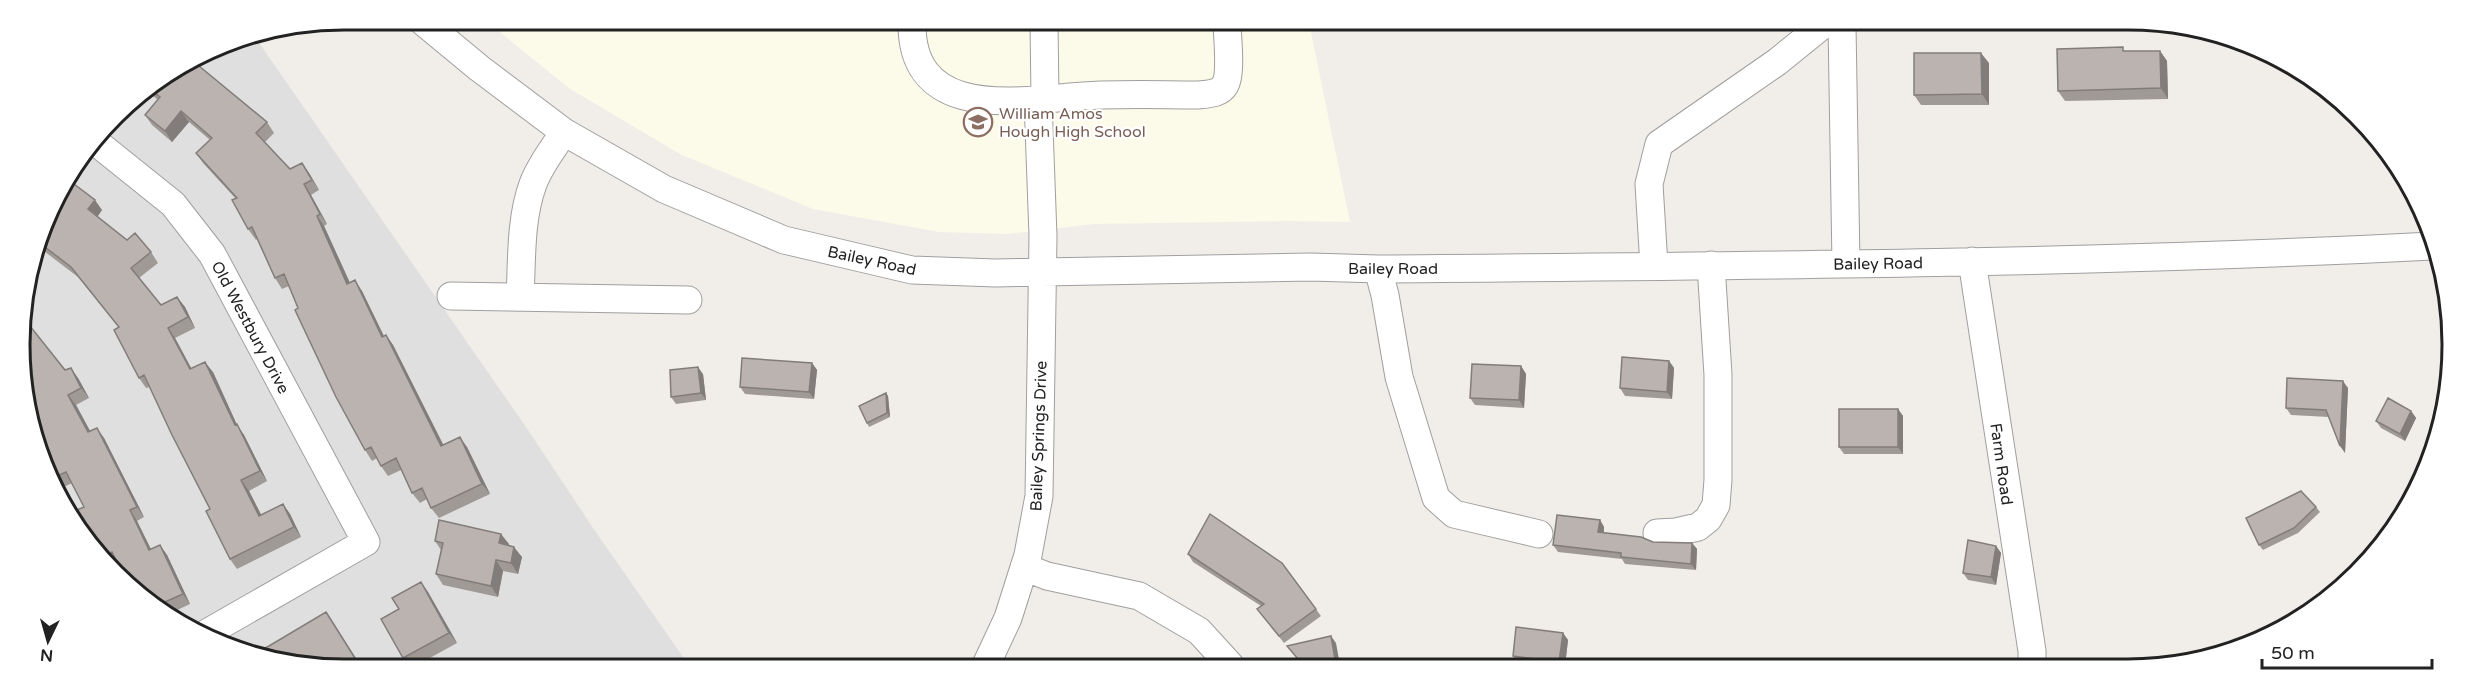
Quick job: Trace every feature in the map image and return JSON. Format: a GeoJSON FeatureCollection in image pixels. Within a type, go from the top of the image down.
{"type":"FeatureCollection","features":[{"type":"Feature","properties":{"kind":"street","name":"Bailey Road"},"geometry":{"type":"LineString","coordinates":[[433,30],[564,132],[664,189],[784,240],[912,270],[996,273],[1311,267],[1378,269],[1846,264],[2249,255],[2426,246]]}},
{"type":"Feature","properties":{"kind":"street"},"geometry":{"type":"LineString","coordinates":[[913,30],[914,51],[918,64],[938,85],[953,93],[986,99],[1042,100],[1080,96],[1165,95],[1219,91],[1225,86],[1227,77],[1227,30]]}},
{"type":"Feature","properties":{"kind":"street","name":"Bailey Springs Drive"},"geometry":{"type":"LineString","coordinates":[[989,659],[1008,618],[1024,567],[1039,496],[1044,30]]}},
{"type":"Feature","properties":{"kind":"street"},"geometry":{"type":"LineString","coordinates":[[1654,266],[1649,184],[1659,144],[1777,62],[1817,30]]}},
{"type":"Feature","properties":{"kind":"street"},"geometry":{"type":"LineString","coordinates":[[1842,30],[1846,264]]}},
{"type":"Feature","properties":{"kind":"street"},"geometry":{"type":"LineString","coordinates":[[520,297],[525,222],[532,186],[543,163],[564,132]]}},
{"type":"Feature","properties":{"kind":"street","name":"Old Westbury Drive"},"geometry":{"type":"LineString","coordinates":[[101,146],[173,204],[212,254],[366,542],[212,630]]}},
{"type":"Feature","properties":{"kind":"street","name":"Farm Road"},"geometry":{"type":"LineString","coordinates":[[1972,261],[2032,659]]}},
{"type":"Feature","properties":{"kind":"street"},"geometry":{"type":"LineString","coordinates":[[1657,533],[1698,527],[1708,519],[1716,505],[1718,365],[1712,265]]}},
{"type":"Feature","properties":{"kind":"street"},"geometry":{"type":"LineString","coordinates":[[1378,269],[1385,295],[1399,377],[1436,498],[1454,514],[1539,534]]}},
{"type":"Feature","properties":{"kind":"street"},"geometry":{"type":"LineString","coordinates":[[451,296],[688,300]]}},
{"type":"Feature","properties":{"kind":"street"},"geometry":{"type":"LineString","coordinates":[[1024,567],[1047,576],[1139,596],[1198,631],[1224,659]]}},
{"type":"Feature","properties":{"kind":"shaded area","name":"William Amos Hough High School"},"geometry":{"type":"Polygon","coordinates":[[[497,30],[1310,30],[1350,222],[1094,224],[1007,234],[939,232],[813,209],[682,155],[570,89],[497,30]]]}},
{"type":"Feature","properties":{"kind":"shaded area"},"geometry":{"type":"Polygon","coordinates":[[[259,42],[528,430],[685,659],[344,659],[303,656],[263,648],[224,635],[187,617],[153,594],[108,552],[72,502],[47,446],[33,386],[31,324],[41,263],[62,205],[95,153],[137,108],[170,83],[205,62],[259,42]]]}},
{"type":"Feature","properties":{"kind":"building"},"geometry":{"type":"Polygon","coordinates":[[[2123,47],[2123,51],[2160,51],[2161,88],[2058,91],[2057,49],[2123,47]]]}},
{"type":"Feature","properties":{"kind":"building"},"geometry":{"type":"Polygon","coordinates":[[[1914,53],[1981,53],[1982,94],[1914,95],[1914,53]]]}},
{"type":"Feature","properties":{"kind":"building"},"geometry":{"type":"Polygon","coordinates":[[[199,66],[267,122],[256,133],[290,169],[302,163],[312,180],[304,184],[320,214],[317,216],[347,284],[355,280],[382,337],[386,335],[441,446],[460,437],[482,484],[431,508],[422,488],[412,493],[396,458],[381,466],[371,447],[365,450],[336,397],[295,310],[298,308],[284,274],[275,278],[252,227],[248,229],[232,200],[237,198],[196,153],[212,138],[181,111],[165,131],[145,115],[160,97],[155,93],[199,66]]]}},
{"type":"Feature","properties":{"kind":"building"},"geometry":{"type":"Polygon","coordinates":[[[74,184],[95,200],[88,209],[127,240],[135,233],[151,252],[131,268],[161,305],[177,297],[188,317],[168,328],[190,369],[205,362],[260,471],[241,480],[259,516],[283,504],[294,527],[230,559],[206,511],[210,509],[144,375],[139,378],[114,330],[119,327],[71,267],[46,248],[62,205],[74,184]]]}},
{"type":"Feature","properties":{"kind":"building"},"geometry":{"type":"Polygon","coordinates":[[[31,327],[65,370],[71,368],[81,388],[68,395],[88,432],[97,428],[137,507],[130,510],[149,550],[160,545],[183,594],[165,602],[122,567],[112,552],[109,553],[95,536],[77,510],[84,507],[66,472],[58,475],[47,446],[36,406],[31,365],[31,327]]]}},
{"type":"Feature","properties":{"kind":"building"},"geometry":{"type":"Polygon","coordinates":[[[1622,357],[1669,361],[1667,392],[1620,388],[1622,357]]]}},
{"type":"Feature","properties":{"kind":"building"},"geometry":{"type":"Polygon","coordinates":[[[742,358],[812,363],[809,392],[740,387],[742,358]]]}},
{"type":"Feature","properties":{"kind":"building"},"geometry":{"type":"Polygon","coordinates":[[[1472,364],[1521,366],[1519,400],[1470,398],[1472,364]]]}},
{"type":"Feature","properties":{"kind":"building"},"geometry":{"type":"Polygon","coordinates":[[[698,367],[701,393],[671,397],[670,370],[698,367]]]}},
{"type":"Feature","properties":{"kind":"building"},"geometry":{"type":"Polygon","coordinates":[[[2287,378],[2343,381],[2340,446],[2326,410],[2286,408],[2287,378]]]}},
{"type":"Feature","properties":{"kind":"building"},"geometry":{"type":"Polygon","coordinates":[[[886,393],[887,413],[867,423],[859,406],[886,393]]]}},
{"type":"Feature","properties":{"kind":"building"},"geometry":{"type":"Polygon","coordinates":[[[2388,398],[2411,411],[2400,434],[2376,421],[2388,398]]]}},
{"type":"Feature","properties":{"kind":"building"},"geometry":{"type":"Polygon","coordinates":[[[1839,409],[1898,409],[1898,447],[1839,447],[1839,409]]]}},
{"type":"Feature","properties":{"kind":"building"},"geometry":{"type":"Polygon","coordinates":[[[2301,491],[2316,507],[2294,528],[2259,545],[2246,518],[2301,491]]]}},
{"type":"Feature","properties":{"kind":"building"},"geometry":{"type":"Polygon","coordinates":[[[1210,514],[1282,563],[1316,609],[1279,636],[1257,609],[1264,604],[1188,554],[1210,514]]]}},
{"type":"Feature","properties":{"kind":"building"},"geometry":{"type":"Polygon","coordinates":[[[1557,515],[1600,520],[1598,532],[1641,537],[1653,542],[1692,543],[1691,564],[1621,557],[1621,553],[1553,545],[1557,515]]]}},
{"type":"Feature","properties":{"kind":"building"},"geometry":{"type":"Polygon","coordinates":[[[439,520],[501,534],[499,543],[514,547],[511,563],[496,560],[491,586],[436,574],[443,543],[435,541],[439,520]]]}},
{"type":"Feature","properties":{"kind":"building"},"geometry":{"type":"Polygon","coordinates":[[[1968,540],[1996,546],[1991,577],[1963,573],[1968,540]]]}},
{"type":"Feature","properties":{"kind":"building"},"geometry":{"type":"Polygon","coordinates":[[[421,582],[449,633],[403,658],[381,619],[399,609],[392,598],[421,582]]]}},
{"type":"Feature","properties":{"kind":"building"},"geometry":{"type":"Polygon","coordinates":[[[326,612],[355,659],[303,656],[264,648],[326,612]]]}},
{"type":"Feature","properties":{"kind":"building"},"geometry":{"type":"Polygon","coordinates":[[[1516,627],[1563,633],[1559,659],[1513,656],[1516,627]]]}},
{"type":"Feature","properties":{"kind":"building"},"geometry":{"type":"Polygon","coordinates":[[[1331,636],[1335,659],[1298,659],[1287,646],[1331,636]]]}},
{"type":"Feature","properties":{"kind":"place","name":"William Amos Hough High School"},"geometry":{"type":"Point","coordinates":[978,122]}}]}
